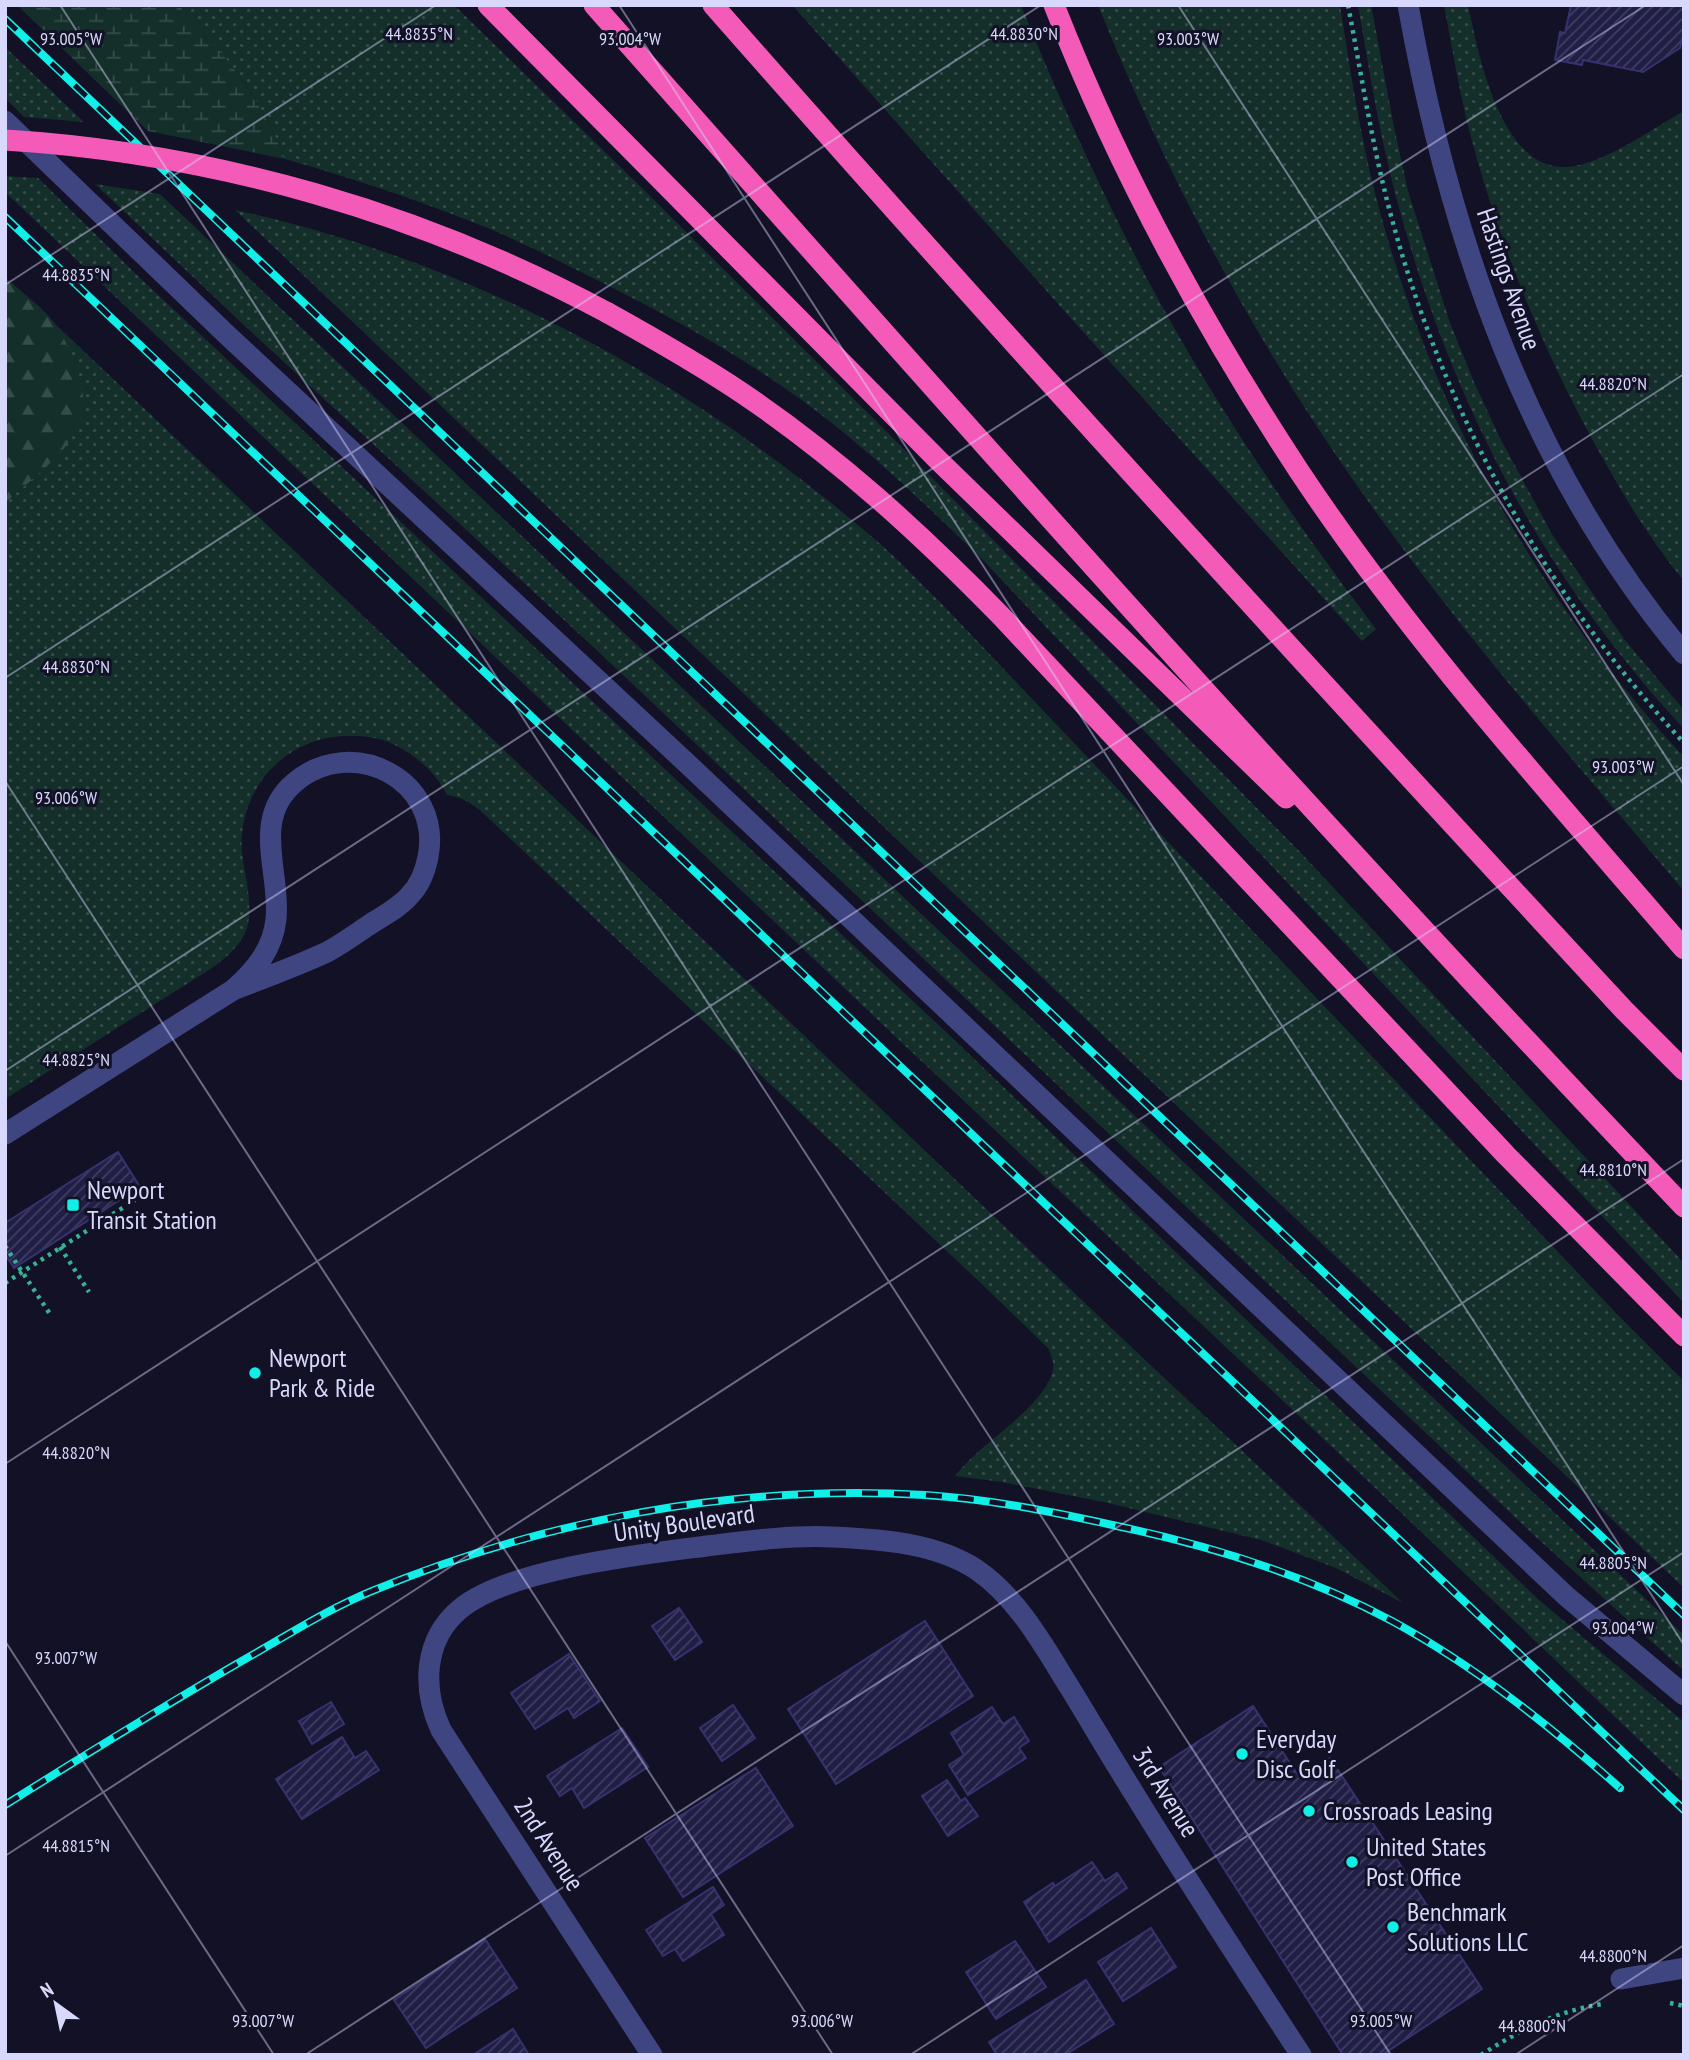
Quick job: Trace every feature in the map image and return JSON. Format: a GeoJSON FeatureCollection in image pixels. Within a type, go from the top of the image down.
{"type":"FeatureCollection","features":[{"type":"Feature","properties":{"kind":"highway"},"geometry":{"type":"LineString","coordinates":[[488,5],[938,460],[1435,942]]}},
{"type":"Feature","properties":{"kind":"highway"},"geometry":{"type":"LineString","coordinates":[[594,5],[924,378],[1435,942],[1684,1207]]}},
{"type":"Feature","properties":{"kind":"highway"},"geometry":{"type":"LineString","coordinates":[[713,5],[953,277],[1257,613],[1624,1010],[1684,1070]]}},
{"type":"Feature","properties":{"kind":"highway"},"geometry":{"type":"LineString","coordinates":[[1054,5],[1105,126],[1163,240],[1213,331],[1300,473],[1441,662],[1684,949]]}},
{"type":"Feature","properties":{"kind":"highway"},"geometry":{"type":"LineString","coordinates":[[5,140],[82,146],[227,171],[333,198],[410,224],[491,256],[608,313],[684,356],[743,394],[822,452],[914,531],[1001,616],[1522,1172],[1684,1336]]}},
{"type":"Feature","properties":{"kind":"street","name":"Hastings Avenue"},"geometry":{"type":"LineString","coordinates":[[1408,5],[1421,79],[1444,173],[1478,284],[1511,370],[1555,463],[1592,527],[1640,599],[1684,654]]}},
{"type":"Feature","properties":{"kind":"street"},"geometry":{"type":"LineString","coordinates":[[5,121],[226,334],[713,788],[1566,1596],[1684,1695]]}},
{"type":"Feature","properties":{"kind":"street"},"geometry":{"type":"LineString","coordinates":[[5,1134],[233,990],[327,951],[398,907],[412,894],[422,879],[430,848],[429,824],[417,797],[400,780],[378,768],[349,762],[319,767],[291,785],[277,809],[270,833],[269,852],[276,898],[276,922],[270,942],[255,969],[233,990]]}},
{"type":"Feature","properties":{"kind":"street","name":"Unity Boulevard"},"geometry":{"type":"LineString","coordinates":[[431,1654],[442,1629],[451,1618],[481,1595],[532,1577],[634,1556],[786,1538],[830,1537],[917,1547],[957,1559],[974,1568]]}},
{"type":"Feature","properties":{"kind":"street","name":"3rd Avenue"},"geometry":{"type":"LineString","coordinates":[[974,1568],[1005,1595],[1036,1635],[1301,2055]]}},
{"type":"Feature","properties":{"kind":"street","name":"2nd Avenue"},"geometry":{"type":"LineString","coordinates":[[431,1654],[428,1686],[433,1711],[441,1730],[652,2055]]}},
{"type":"Feature","properties":{"kind":"street"},"geometry":{"type":"LineString","coordinates":[[1621,1979],[1684,1968]]}},
{"type":"Feature","properties":{"kind":"path"},"geometry":{"type":"LineString","coordinates":[[1348,5],[1369,124],[1393,225],[1427,327],[1467,425],[1511,511],[1564,596],[1625,677],[1684,743]]}},
{"type":"Feature","properties":{"kind":"path"},"geometry":{"type":"LineString","coordinates":[[5,1283],[135,1200]]}},
{"type":"Feature","properties":{"kind":"path"},"geometry":{"type":"LineString","coordinates":[[5,1246],[50,1314]]}},
{"type":"Feature","properties":{"kind":"path"},"geometry":{"type":"LineString","coordinates":[[60,1247],[89,1292]]}},
{"type":"Feature","properties":{"kind":"path"},"geometry":{"type":"LineString","coordinates":[[1666,2002],[1684,2006]]}},
{"type":"Feature","properties":{"kind":"path"},"geometry":{"type":"LineString","coordinates":[[1481,2055],[1543,2021],[1573,2010],[1610,2003]]}},
{"type":"Feature","properties":{"kind":"green space"},"geometry":{"type":"Polygon","coordinates":[[[17,5],[178,5],[211,40],[240,77],[265,116],[285,159],[148,131],[17,5]]]}},
{"type":"Feature","properties":{"kind":"green space"},"geometry":{"type":"Polygon","coordinates":[[[178,5],[454,5],[885,430],[1302,854],[1684,1263],[1684,1303],[982,559],[872,456],[778,383],[690,329],[599,281],[470,221],[285,159],[264,114],[240,77],[178,5]]]}},
{"type":"Feature","properties":{"kind":"green space"},"geometry":{"type":"Polygon","coordinates":[[[792,5],[1021,5],[1095,175],[1170,321],[1253,457],[1376,629],[1362,641],[792,5]]]}},
{"type":"Feature","properties":{"kind":"green space"},"geometry":{"type":"Polygon","coordinates":[[[1098,5],[1340,5],[1360,126],[1376,197],[1399,275],[1427,351],[1459,425],[1495,496],[1536,566],[1581,632],[1631,696],[1684,757],[1684,891],[1464,628],[1350,476],[1308,413],[1267,348],[1193,214],[1159,145],[1098,5]]]}},
{"type":"Feature","properties":{"kind":"green space"},"geometry":{"type":"Polygon","coordinates":[[[1358,5],[1371,5],[1408,191],[1450,323],[1474,382],[1500,438],[1553,536],[1624,639],[1684,710],[1684,729],[1631,668],[1583,605],[1540,540],[1502,472],[1468,402],[1438,330],[1391,177],[1358,5]]]}},
{"type":"Feature","properties":{"kind":"green space"},"geometry":{"type":"Polygon","coordinates":[[[1444,5],[1468,5],[1487,82],[1498,110],[1512,135],[1529,154],[1550,165],[1575,166],[1603,157],[1684,111],[1684,581],[1638,517],[1597,448],[1558,372],[1523,293],[1469,130],[1444,5]]]}},
{"type":"Feature","properties":{"kind":"green space"},"geometry":{"type":"Polygon","coordinates":[[[5,47],[84,122],[24,117],[5,98],[5,47]]]}},
{"type":"Feature","properties":{"kind":"green space"},"geometry":{"type":"Polygon","coordinates":[[[5,176],[38,178],[139,277],[946,1032],[1539,1600],[1684,1722],[1684,1783],[5,192],[5,176]]]}},
{"type":"Feature","properties":{"kind":"green space"},"geometry":{"type":"Polygon","coordinates":[[[95,184],[160,194],[1684,1635],[1684,1671],[1536,1537],[588,642],[95,184]]]}},
{"type":"Feature","properties":{"kind":"green space"},"geometry":{"type":"Polygon","coordinates":[[[235,210],[323,232],[409,261],[492,294],[573,333],[651,377],[727,426],[800,479],[897,560],[1684,1381],[1684,1588],[235,210]]]}},
{"type":"Feature","properties":{"kind":"green space"},"geometry":{"type":"Polygon","coordinates":[[[5,277],[56,325],[74,360],[82,388],[83,415],[64,448],[5,503],[5,277]]]}},
{"type":"Feature","properties":{"kind":"green space"},"geometry":{"type":"Polygon","coordinates":[[[54,323],[1403,1603],[1336,1568],[1261,1540],[1104,1502],[1002,1482],[955,1476],[1022,1414],[1045,1388],[1053,1367],[1048,1348],[483,813],[466,801],[447,795],[437,779],[418,760],[384,740],[360,736],[328,738],[291,753],[276,764],[253,795],[246,814],[242,845],[249,912],[246,931],[239,943],[212,968],[5,1099],[5,503],[51,460],[78,425],[82,405],[80,383],[71,356],[54,323]]]}},
{"type":"Feature","properties":{"kind":"building"},"geometry":{"type":"Polygon","coordinates":[[[1571,5],[1684,5],[1684,40],[1682,39],[1680,48],[1643,72],[1583,60],[1582,65],[1555,60],[1560,32],[1565,33],[1571,5]]]}},
{"type":"Feature","properties":{"kind":"building","name":"Newport Transit Station"},"geometry":{"type":"Polygon","coordinates":[[[118,1152],[140,1187],[14,1268],[5,1254],[5,1223],[118,1152]]]}},
{"type":"Feature","properties":{"kind":"building"},"geometry":{"type":"Polygon","coordinates":[[[679,1608],[702,1642],[675,1660],[652,1626],[679,1608]]]}},
{"type":"Feature","properties":{"kind":"building"},"geometry":{"type":"Polygon","coordinates":[[[925,1621],[973,1696],[836,1784],[788,1709],[925,1621]]]}},
{"type":"Feature","properties":{"kind":"building"},"geometry":{"type":"Polygon","coordinates":[[[569,1654],[600,1701],[574,1718],[568,1708],[535,1729],[511,1693],[569,1654]]]}},
{"type":"Feature","properties":{"kind":"building"},"geometry":{"type":"Polygon","coordinates":[[[331,1702],[344,1724],[312,1744],[299,1721],[331,1702]]]}},
{"type":"Feature","properties":{"kind":"building"},"geometry":{"type":"Polygon","coordinates":[[[733,1705],[755,1738],[722,1761],[700,1728],[733,1705]]]}},
{"type":"Feature","properties":{"kind":"building"},"geometry":{"type":"Polygon","coordinates":[[[1253,1706],[1299,1777],[1330,1758],[1482,1989],[1382,2055],[1343,2055],[1159,1767],[1253,1706]]]}},
{"type":"Feature","properties":{"kind":"building"},"geometry":{"type":"Polygon","coordinates":[[[992,1707],[1003,1724],[1014,1717],[1029,1741],[1019,1748],[1026,1758],[968,1795],[949,1765],[964,1755],[951,1733],[992,1707]]]}},
{"type":"Feature","properties":{"kind":"building"},"geometry":{"type":"Polygon","coordinates":[[[622,1728],[648,1767],[584,1808],[572,1788],[560,1796],[547,1776],[622,1728]]]}},
{"type":"Feature","properties":{"kind":"building"},"geometry":{"type":"Polygon","coordinates":[[[342,1737],[355,1758],[366,1751],[379,1770],[302,1819],[276,1779],[342,1737]]]}},
{"type":"Feature","properties":{"kind":"building"},"geometry":{"type":"Polygon","coordinates":[[[756,1768],[793,1826],[683,1897],[645,1838],[756,1768]]]}},
{"type":"Feature","properties":{"kind":"building"},"geometry":{"type":"Polygon","coordinates":[[[947,1780],[961,1801],[965,1798],[978,1816],[948,1836],[922,1796],[947,1780]]]}},
{"type":"Feature","properties":{"kind":"building"},"geometry":{"type":"Polygon","coordinates":[[[1092,1862],[1105,1881],[1117,1873],[1127,1888],[1049,1942],[1024,1902],[1092,1862]]]}},
{"type":"Feature","properties":{"kind":"building"},"geometry":{"type":"Polygon","coordinates":[[[713,1887],[724,1905],[711,1914],[724,1935],[683,1961],[675,1949],[663,1956],[646,1930],[713,1887]]]}},
{"type":"Feature","properties":{"kind":"building"},"geometry":{"type":"Polygon","coordinates":[[[1151,1928],[1176,1967],[1123,2001],[1098,1962],[1151,1928]]]}},
{"type":"Feature","properties":{"kind":"building"},"geometry":{"type":"Polygon","coordinates":[[[485,1939],[517,1988],[426,2048],[394,2000],[485,1939]]]}},
{"type":"Feature","properties":{"kind":"building"},"geometry":{"type":"Polygon","coordinates":[[[1015,1941],[1046,1987],[996,2019],[966,1972],[1015,1941]]]}},
{"type":"Feature","properties":{"kind":"building"},"geometry":{"type":"Polygon","coordinates":[[[1086,1980],[1114,2024],[1065,2055],[997,2055],[989,2042],[1086,1980]]]}},
{"type":"Feature","properties":{"kind":"building"},"geometry":{"type":"Polygon","coordinates":[[[513,2029],[529,2055],[473,2055],[513,2029]]]}},
{"type":"Feature","properties":{"kind":"railway"},"geometry":{"type":"LineString","coordinates":[[5,19],[1684,1615]]}},
{"type":"Feature","properties":{"kind":"railway"},"geometry":{"type":"LineString","coordinates":[[5,217],[1684,1810]]}},
{"type":"Feature","properties":{"kind":"railway"},"geometry":{"type":"LineString","coordinates":[[5,1805],[155,1712],[308,1623],[356,1598],[438,1566],[574,1526],[643,1512],[783,1495],[854,1493],[949,1497],[1046,1511],[1188,1543],[1292,1576],[1392,1621],[1453,1657],[1539,1720],[1620,1788]]}},
{"type":"Feature","properties":{"kind":"place","name":"Newport Transit Station"},"geometry":{"type":"Point","coordinates":[73,1205]}},
{"type":"Feature","properties":{"kind":"place","name":"Newport Park & Ride"},"geometry":{"type":"Point","coordinates":[255,1373]}},
{"type":"Feature","properties":{"kind":"place","name":"Everyday Disc Golf"},"geometry":{"type":"Point","coordinates":[1242,1754]}},
{"type":"Feature","properties":{"kind":"place","name":"Crossroads Leasing"},"geometry":{"type":"Point","coordinates":[1309,1811]}},
{"type":"Feature","properties":{"kind":"place","name":"United States Post Office"},"geometry":{"type":"Point","coordinates":[1352,1862]}},
{"type":"Feature","properties":{"kind":"place","name":"Benchmark Solutions LLC"},"geometry":{"type":"Point","coordinates":[1393,1927]}}]}
